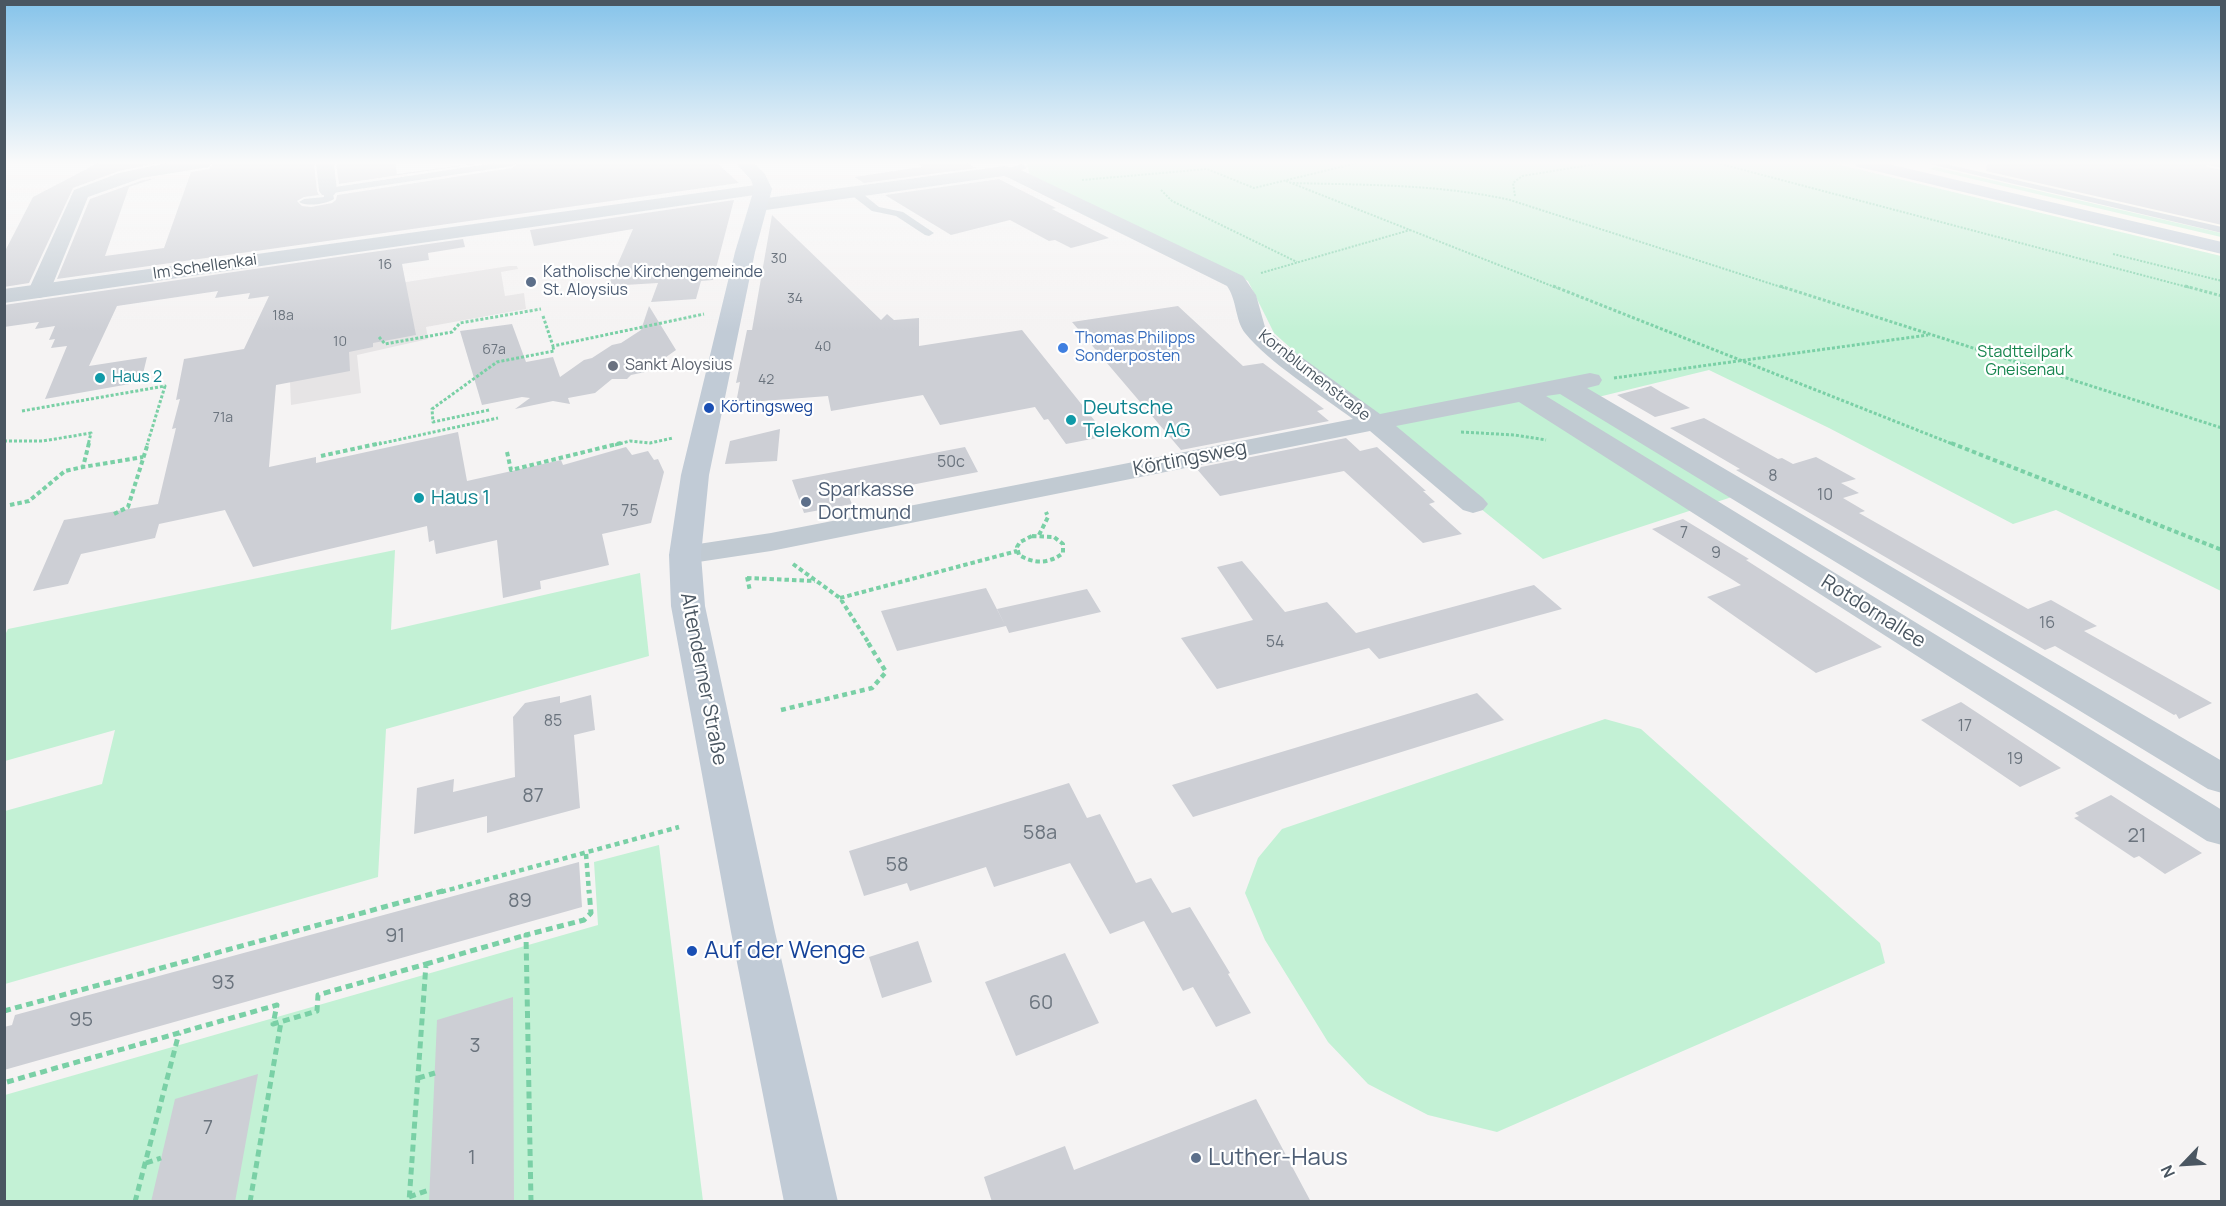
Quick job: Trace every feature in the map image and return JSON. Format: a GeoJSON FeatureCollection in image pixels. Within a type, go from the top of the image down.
{"type":"FeatureCollection","features":[{"type":"Feature","properties":{"kind":"main road","name":"Altenderner Straße"},"geometry":{"type":"LineString","coordinates":[[749,219],[732,310],[694,475],[685,555],[690,618],[753,932],[811,1202]]}},
{"type":"Feature","properties":{"kind":"main road"},"geometry":{"type":"LineString","coordinates":[[2101,219],[2222,248]]}},
{"type":"Feature","properties":{"kind":"street"},"geometry":{"type":"LineString","coordinates":[[39,291],[69,219]]}},
{"type":"Feature","properties":{"kind":"street","name":"Im Schellenkai"},"geometry":{"type":"LineString","coordinates":[[4,296],[528,219]]}},
{"type":"Feature","properties":{"kind":"street"},"geometry":{"type":"LineString","coordinates":[[1113,219],[1235,281]]}},
{"type":"Feature","properties":{"kind":"street","name":"Kornblumenstraße"},"geometry":{"type":"LineString","coordinates":[[1235,281],[1245,296],[1254,329],[1274,348],[1376,423],[1473,504]]}},
{"type":"Feature","properties":{"kind":"street","name":"Körtingsweg"},"geometry":{"type":"LineString","coordinates":[[685,555],[771,542],[1524,394],[1581,389]]}},
{"type":"Feature","properties":{"kind":"street","name":"Rotdornallee"},"geometry":{"type":"LineString","coordinates":[[1581,389],[2222,779]]}},
{"type":"Feature","properties":{"kind":"street","name":"Rotdornallee"},"geometry":{"type":"LineString","coordinates":[[1524,394],[2222,830]]}},
{"type":"Feature","properties":{"kind":"lane"},"geometry":{"type":"LineString","coordinates":[[908,219],[929,232]]}},
{"type":"Feature","properties":{"kind":"lane"},"geometry":{"type":"LineString","coordinates":[[2175,219],[2222,230]]}},
{"type":"Feature","properties":{"kind":"path"},"geometry":{"type":"LineString","coordinates":[[1209,219],[1298,263]]}},
{"type":"Feature","properties":{"kind":"path"},"geometry":{"type":"LineString","coordinates":[[1383,219],[2222,550]]}},
{"type":"Feature","properties":{"kind":"path"},"geometry":{"type":"LineString","coordinates":[[1578,219],[2222,428]]}},
{"type":"Feature","properties":{"kind":"path"},"geometry":{"type":"LineString","coordinates":[[1931,219],[2222,296]]}},
{"type":"Feature","properties":{"kind":"path"},"geometry":{"type":"LineString","coordinates":[[1235,281],[1410,230]]}},
{"type":"Feature","properties":{"kind":"path"},"geometry":{"type":"LineString","coordinates":[[2113,254],[2222,281]]}},
{"type":"Feature","properties":{"kind":"path"},"geometry":{"type":"LineString","coordinates":[[379,337],[385,344],[452,332],[460,323],[541,309]]}},
{"type":"Feature","properties":{"kind":"path"},"geometry":{"type":"LineString","coordinates":[[552,346],[732,310]]}},
{"type":"Feature","properties":{"kind":"path"},"geometry":{"type":"LineString","coordinates":[[489,410],[434,422],[432,409],[497,362],[554,351],[543,316]]}},
{"type":"Feature","properties":{"kind":"path"},"geometry":{"type":"LineString","coordinates":[[1581,389],[1741,360],[1932,335]]}},
{"type":"Feature","properties":{"kind":"path"},"geometry":{"type":"LineString","coordinates":[[22,411],[165,386],[128,507],[114,514]]}},
{"type":"Feature","properties":{"kind":"path"},"geometry":{"type":"LineString","coordinates":[[321,456],[498,418]]}},
{"type":"Feature","properties":{"kind":"path"},"geometry":{"type":"LineString","coordinates":[[1455,432],[1515,435],[1554,441]]}},
{"type":"Feature","properties":{"kind":"path"},"geometry":{"type":"LineString","coordinates":[[4,441],[44,441],[91,433],[83,467]]}},
{"type":"Feature","properties":{"kind":"path"},"geometry":{"type":"LineString","coordinates":[[507,452],[511,470],[630,441],[650,444],[672,438],[703,437]]}},
{"type":"Feature","properties":{"kind":"path"},"geometry":{"type":"LineString","coordinates":[[10,505],[29,501],[65,471],[143,457]]}},
{"type":"Feature","properties":{"kind":"path"},"geometry":{"type":"LineString","coordinates":[[1039,536],[1054,537],[1064,548],[1059,557],[1046,562],[1024,559],[1017,551],[1020,542],[1039,536]]}},
{"type":"Feature","properties":{"kind":"path"},"geometry":{"type":"LineString","coordinates":[[771,542],[773,550],[840,598],[886,672],[872,688],[781,710]]}},
{"type":"Feature","properties":{"kind":"path"},"geometry":{"type":"LineString","coordinates":[[840,598],[1017,551]]}},
{"type":"Feature","properties":{"kind":"path"},"geometry":{"type":"LineString","coordinates":[[745,570],[750,591]]}},
{"type":"Feature","properties":{"kind":"path"},"geometry":{"type":"LineString","coordinates":[[747,578],[816,581]]}},
{"type":"Feature","properties":{"kind":"path"},"geometry":{"type":"LineString","coordinates":[[4,1011],[679,827]]}},
{"type":"Feature","properties":{"kind":"path"},"geometry":{"type":"LineString","coordinates":[[7,1082],[277,1005],[273,1024],[281,1022],[316,1011],[318,995],[584,920],[591,913],[586,854]]}},
{"type":"Feature","properties":{"kind":"path"},"geometry":{"type":"LineString","coordinates":[[526,935],[531,1202]]}},
{"type":"Feature","properties":{"kind":"path"},"geometry":{"type":"LineString","coordinates":[[426,964],[409,1199],[429,1190]]}},
{"type":"Feature","properties":{"kind":"path"},"geometry":{"type":"LineString","coordinates":[[250,1202],[281,1022]]}},
{"type":"Feature","properties":{"kind":"path"},"geometry":{"type":"LineString","coordinates":[[135,1202],[179,1033]]}},
{"type":"Feature","properties":{"kind":"path"},"geometry":{"type":"LineString","coordinates":[[418,1078],[435,1073]]}},
{"type":"Feature","properties":{"kind":"path"},"geometry":{"type":"LineString","coordinates":[[145,1163],[161,1158]]}},
{"type":"Feature","properties":{"kind":"shaded area"},"geometry":{"type":"Polygon","coordinates":[[[2067,219],[2221,219],[2221,256],[2067,219]]]}},
{"type":"Feature","properties":{"kind":"shaded area"},"geometry":{"type":"Polygon","coordinates":[[[517,266],[518,269],[501,272],[505,296],[524,293],[526,309],[426,327],[428,339],[357,355],[361,393],[291,405],[288,335],[316,296],[517,266]]]}},
{"type":"Feature","properties":{"kind":"green space","name":"Stadtteilpark Gneisenau"},"geometry":{"type":"Polygon","coordinates":[[[1119,219],[2067,219],[2221,256],[2221,591],[2056,510],[2013,524],[1829,428],[1709,370],[1590,399],[1744,493],[1543,559],[1360,411],[1274,333],[1248,281],[1119,219]]]}},
{"type":"Feature","properties":{"kind":"green space"},"geometry":{"type":"Polygon","coordinates":[[[2145,219],[2162,219],[2221,233],[2221,237],[2145,219]]]}},
{"type":"Feature","properties":{"kind":"green space"},"geometry":{"type":"Polygon","coordinates":[[[395,550],[391,630],[640,573],[649,656],[386,729],[378,877],[5,984],[5,811],[102,784],[115,730],[5,761],[4,637],[8,629],[395,550]]]}},
{"type":"Feature","properties":{"kind":"green space"},"geometry":{"type":"Polygon","coordinates":[[[1605,719],[1641,729],[1880,943],[1885,963],[1497,1132],[1428,1115],[1368,1084],[1328,1042],[1265,940],[1245,893],[1258,858],[1282,829],[1605,719]]]}},
{"type":"Feature","properties":{"kind":"green space"},"geometry":{"type":"Polygon","coordinates":[[[659,845],[703,1201],[5,1202],[5,1095],[598,925],[594,862],[659,845]]]}},
{"type":"Feature","properties":{"kind":"building"},"geometry":{"type":"Polygon","coordinates":[[[21,219],[59,219],[29,283],[4,287],[4,253],[21,219]]]}},
{"type":"Feature","properties":{"kind":"building"},"geometry":{"type":"Polygon","coordinates":[[[82,219],[118,219],[105,256],[164,248],[174,219],[481,219],[57,279],[82,219]]]}},
{"type":"Feature","properties":{"kind":"building"},"geometry":{"type":"Polygon","coordinates":[[[603,219],[729,219],[713,280],[701,281],[696,299],[651,302],[658,283],[608,286],[633,229],[534,246],[530,230],[603,219]]]}},
{"type":"Feature","properties":{"kind":"building"},"geometry":{"type":"Polygon","coordinates":[[[771,219],[776,219],[881,320],[887,314],[894,320],[919,318],[919,346],[1022,330],[1107,436],[1066,444],[1048,419],[1044,420],[1035,407],[940,425],[923,395],[831,411],[828,396],[736,403],[740,382],[736,383],[747,330],[752,330],[771,219]]]}},
{"type":"Feature","properties":{"kind":"building"},"geometry":{"type":"Polygon","coordinates":[[[925,219],[1072,219],[1109,238],[1071,248],[1055,240],[1049,241],[1010,220],[951,235],[925,219]]]}},
{"type":"Feature","properties":{"kind":"building"},"geometry":{"type":"Polygon","coordinates":[[[2197,219],[2222,219],[2222,225],[2197,219]]]}},
{"type":"Feature","properties":{"kind":"building"},"geometry":{"type":"Polygon","coordinates":[[[463,239],[465,247],[428,253],[429,260],[402,264],[416,335],[373,343],[373,347],[349,352],[350,371],[276,385],[269,467],[316,457],[316,463],[458,432],[467,481],[561,460],[563,465],[626,447],[632,455],[648,451],[654,460],[658,459],[664,472],[651,523],[602,534],[609,565],[540,581],[541,589],[503,598],[497,540],[436,554],[434,540],[429,542],[427,526],[253,567],[225,510],[159,524],[155,538],[81,554],[68,584],[33,591],[64,520],[158,504],[176,428],[172,429],[180,399],[176,400],[184,359],[244,349],[269,296],[248,299],[250,293],[215,298],[218,291],[117,306],[89,366],[147,357],[141,382],[45,399],[67,346],[51,348],[55,339],[49,340],[55,326],[35,329],[39,322],[4,327],[4,305],[463,239]]]}},
{"type":"Feature","properties":{"kind":"building"},"geometry":{"type":"Polygon","coordinates":[[[649,306],[676,350],[645,372],[631,375],[627,379],[612,379],[595,393],[568,398],[570,404],[553,401],[515,409],[530,398],[522,397],[482,405],[460,331],[512,324],[526,362],[553,357],[560,377],[584,360],[592,358],[612,345],[621,343],[641,330],[649,306]]]}},
{"type":"Feature","properties":{"kind":"building"},"geometry":{"type":"Polygon","coordinates":[[[1178,306],[1243,366],[1263,363],[1324,409],[1317,411],[1329,421],[1181,450],[1072,322],[1178,306]]]}},
{"type":"Feature","properties":{"kind":"building"},"geometry":{"type":"Polygon","coordinates":[[[1651,386],[1690,408],[1655,417],[1617,395],[1651,386]]]}},
{"type":"Feature","properties":{"kind":"building"},"geometry":{"type":"Polygon","coordinates":[[[1704,418],[1778,459],[1782,458],[1793,464],[1816,457],[1856,479],[1841,483],[1859,493],[1843,498],[1865,511],[1859,513],[2028,609],[2051,600],[2097,626],[2084,631],[2212,703],[2179,719],[2176,714],[2174,715],[2055,646],[2045,650],[1736,470],[1740,469],[1670,428],[1704,418]]]}},
{"type":"Feature","properties":{"kind":"building"},"geometry":{"type":"Polygon","coordinates":[[[780,429],[777,461],[725,464],[730,441],[780,429]]]}},
{"type":"Feature","properties":{"kind":"building"},"geometry":{"type":"Polygon","coordinates":[[[1346,438],[1360,451],[1377,447],[1426,491],[1423,491],[1435,502],[1429,504],[1462,534],[1423,543],[1344,471],[1220,496],[1196,468],[1346,438]]]}},
{"type":"Feature","properties":{"kind":"building"},"geometry":{"type":"Polygon","coordinates":[[[965,447],[978,472],[849,497],[852,504],[804,513],[792,480],[965,447]]]}},
{"type":"Feature","properties":{"kind":"building"},"geometry":{"type":"Polygon","coordinates":[[[1683,519],[1749,559],[1746,560],[1882,647],[1816,673],[1707,597],[1741,585],[1652,529],[1683,519]]]}},
{"type":"Feature","properties":{"kind":"building"},"geometry":{"type":"Polygon","coordinates":[[[1242,561],[1285,612],[1327,602],[1356,633],[1534,585],[1562,609],[1379,659],[1369,648],[1217,689],[1181,638],[1253,620],[1217,567],[1242,561]]]}},
{"type":"Feature","properties":{"kind":"building"},"geometry":{"type":"Polygon","coordinates":[[[986,588],[1005,625],[997,609],[1087,589],[1101,612],[1009,633],[1006,626],[897,651],[881,611],[986,588]]]}},
{"type":"Feature","properties":{"kind":"building"},"geometry":{"type":"Polygon","coordinates":[[[1477,693],[1504,720],[1193,817],[1172,785],[1477,693]]]}},
{"type":"Feature","properties":{"kind":"building"},"geometry":{"type":"Polygon","coordinates":[[[591,695],[595,730],[574,735],[580,808],[487,833],[487,816],[414,834],[417,788],[454,779],[453,792],[515,777],[513,717],[525,703],[560,696],[560,703],[591,695]]]}},
{"type":"Feature","properties":{"kind":"building"},"geometry":{"type":"Polygon","coordinates":[[[1961,702],[2061,768],[2020,787],[1921,720],[1961,702]]]}},
{"type":"Feature","properties":{"kind":"building"},"geometry":{"type":"Polygon","coordinates":[[[1069,783],[1087,818],[1100,814],[1136,883],[1151,878],[1172,913],[1190,907],[1251,1013],[1216,1027],[1193,987],[1183,991],[1144,921],[1110,934],[1070,863],[994,887],[986,867],[910,891],[907,883],[864,896],[849,851],[1069,783]]]}},
{"type":"Feature","properties":{"kind":"building"},"geometry":{"type":"Polygon","coordinates":[[[2111,795],[2202,853],[2165,874],[2139,856],[2134,858],[2074,818],[2079,816],[2075,813],[2111,795]]]}},
{"type":"Feature","properties":{"kind":"building"},"geometry":{"type":"Polygon","coordinates":[[[579,862],[582,907],[4,1070],[4,1027],[12,1025],[15,1015],[579,862]]]}},
{"type":"Feature","properties":{"kind":"building"},"geometry":{"type":"Polygon","coordinates":[[[918,941],[932,982],[882,998],[869,957],[918,941]]]}},
{"type":"Feature","properties":{"kind":"building"},"geometry":{"type":"Polygon","coordinates":[[[1065,953],[1099,1023],[1016,1056],[985,982],[1065,953]]]}},
{"type":"Feature","properties":{"kind":"building"},"geometry":{"type":"Polygon","coordinates":[[[513,997],[514,1202],[429,1202],[437,1020],[513,997]]]}},
{"type":"Feature","properties":{"kind":"building"},"geometry":{"type":"Polygon","coordinates":[[[258,1074],[235,1202],[151,1202],[175,1099],[258,1074]]]}},
{"type":"Feature","properties":{"kind":"building","name":"Luther-Haus"},"geometry":{"type":"Polygon","coordinates":[[[1256,1099],[1311,1202],[992,1202],[984,1177],[1065,1146],[1074,1170],[1256,1099]]]}},
{"type":"Feature","properties":{"kind":"place","name":"Katholische Kirchengemeinde St. Aloysius"},"geometry":{"type":"Point","coordinates":[531,282]}},
{"type":"Feature","properties":{"kind":"place","name":"Thomas Philipps Sonderposten"},"geometry":{"type":"Point","coordinates":[1063,348]}},
{"type":"Feature","properties":{"kind":"place","name":"Sankt Aloysius"},"geometry":{"type":"Point","coordinates":[613,366]}},
{"type":"Feature","properties":{"kind":"place","name":"Haus 2"},"geometry":{"type":"Point","coordinates":[100,378]}},
{"type":"Feature","properties":{"kind":"place","name":"Körtingsweg"},"geometry":{"type":"Point","coordinates":[709,408]}},
{"type":"Feature","properties":{"kind":"place","name":"Deutsche Telekom AG"},"geometry":{"type":"Point","coordinates":[1071,420]}},
{"type":"Feature","properties":{"kind":"place","name":"Haus 1"},"geometry":{"type":"Point","coordinates":[419,498]}},
{"type":"Feature","properties":{"kind":"place","name":"Sparkasse Dortmund"},"geometry":{"type":"Point","coordinates":[806,502]}},
{"type":"Feature","properties":{"kind":"place","name":"Auf der Wenge"},"geometry":{"type":"Point","coordinates":[692,951]}},
{"type":"Feature","properties":{"kind":"place","name":"Luther-Haus"},"geometry":{"type":"Point","coordinates":[1196,1158]}}]}
